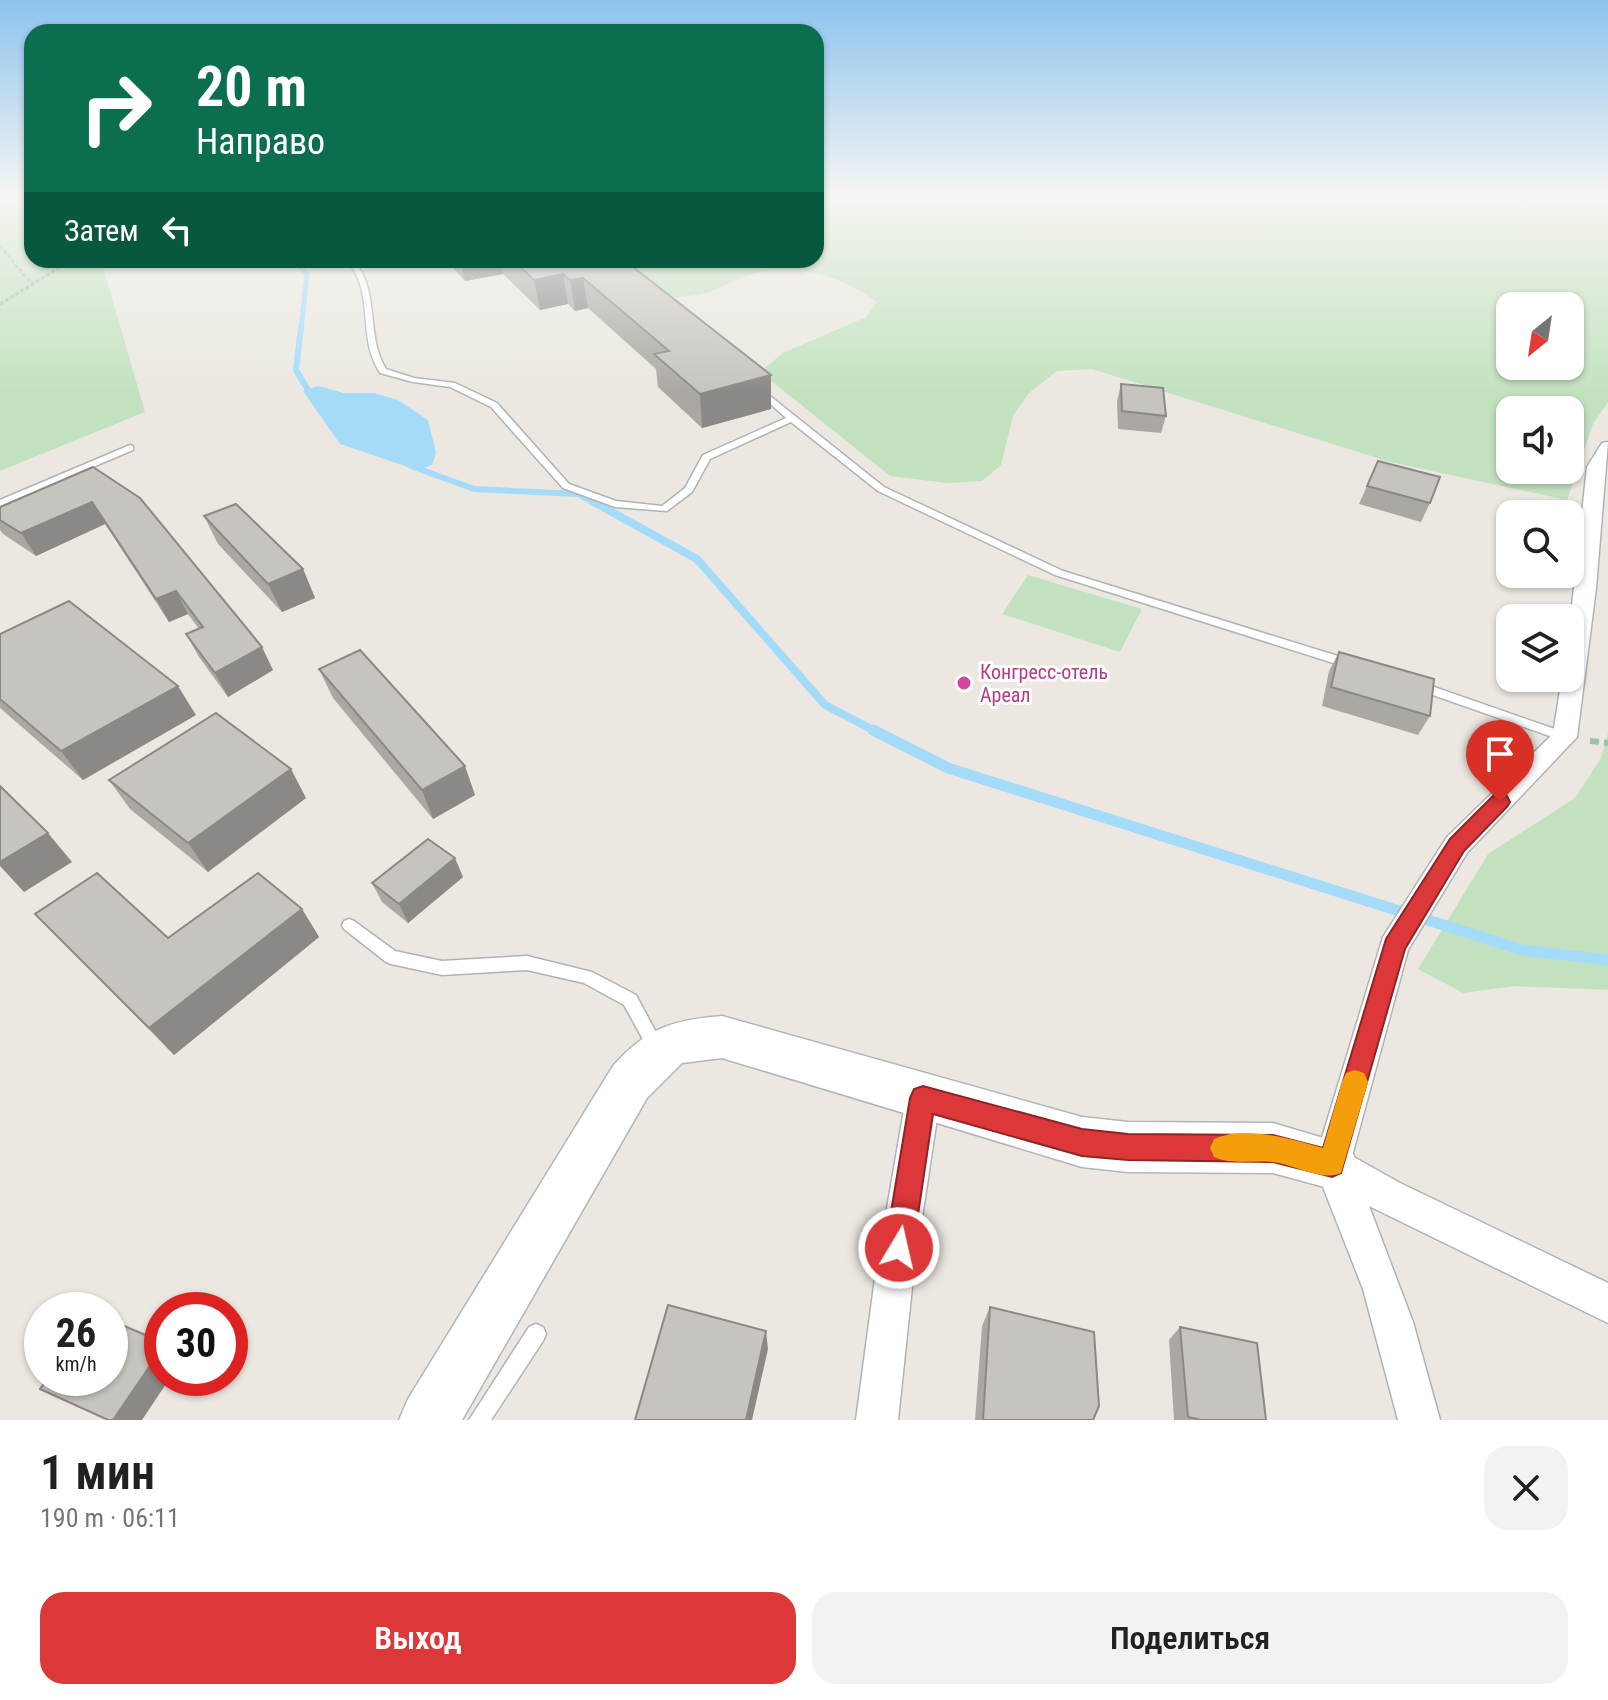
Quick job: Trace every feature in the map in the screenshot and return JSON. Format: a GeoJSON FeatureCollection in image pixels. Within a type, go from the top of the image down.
{"type":"FeatureCollection","features":[{"type":"Feature","properties":{"kind":"street"},"geometry":{"type":"LineString","coordinates":[[1419,1420],[1411,1379],[1362,1229],[1332,1164],[1394,946],[1457,845],[1565,737],[1586,588],[1596,467],[1608,447]]}},
{"type":"Feature","properties":{"kind":"street"},"geometry":{"type":"LineString","coordinates":[[429,1420],[630,1082],[658,1050],[682,1040],[722,1037],[1082,1142],[1128,1147],[1273,1148],[1332,1164],[1387,1196],[1608,1303]]}},
{"type":"Feature","properties":{"kind":"street"},"geometry":{"type":"LineString","coordinates":[[877,1420],[894,1278],[923,1098]]}},
{"type":"Feature","properties":{"kind":"lane"},"geometry":{"type":"LineString","coordinates":[[358,268],[367,292],[374,353],[383,371],[413,380],[452,385],[494,405],[566,486],[615,504],[664,509],[689,490],[706,457],[792,419]]}},
{"type":"Feature","properties":{"kind":"lane"},"geometry":{"type":"LineString","coordinates":[[747,378],[792,419],[881,489],[1059,573],[1357,666]]}},
{"type":"Feature","properties":{"kind":"lane"},"geometry":{"type":"LineString","coordinates":[[0,503],[130,448]]}},
{"type":"Feature","properties":{"kind":"lane"},"geometry":{"type":"LineString","coordinates":[[1402,680],[1565,737]]}},
{"type":"Feature","properties":{"kind":"lane"},"geometry":{"type":"LineString","coordinates":[[349,925],[391,957],[417,963],[442,968],[527,963],[587,977],[630,1000],[658,1050]]}},
{"type":"Feature","properties":{"kind":"lane"},"geometry":{"type":"LineString","coordinates":[[479,1420],[536,1334]]}},
{"type":"Feature","properties":{"kind":"path"},"geometry":{"type":"LineString","coordinates":[[13,261],[32,284]]}},
{"type":"Feature","properties":{"kind":"path"},"geometry":{"type":"LineString","coordinates":[[0,304],[59,268]]}},
{"type":"Feature","properties":{"kind":"green space"},"geometry":{"type":"Polygon","coordinates":[[[0,261],[24,261],[24,268],[103,268],[145,412],[0,471],[0,261]]]}},
{"type":"Feature","properties":{"kind":"green space"},"geometry":{"type":"Polygon","coordinates":[[[824,261],[1608,261],[1608,402],[1593,424],[1584,450],[1584,396],[1496,396],[1496,484],[1572,484],[1567,500],[1390,462],[1092,369],[1057,371],[1029,393],[1013,416],[1001,465],[982,481],[946,483],[890,476],[760,372],[783,353],[866,317],[877,302],[833,279],[786,270],[752,274],[692,296],[668,298],[630,268],[824,268],[824,261]]]}},
{"type":"Feature","properties":{"kind":"green space"},"geometry":{"type":"Polygon","coordinates":[[[1028,575],[1142,609],[1120,652],[1002,614],[1028,575]]]}},
{"type":"Feature","properties":{"kind":"green space"},"geometry":{"type":"Polygon","coordinates":[[[1608,733],[1608,990],[1515,986],[1463,993],[1418,969],[1488,854],[1575,798],[1601,758],[1608,733]]]}},
{"type":"Feature","properties":{"kind":"water"},"geometry":{"type":"Polygon","coordinates":[[[318,386],[344,393],[374,393],[398,400],[428,420],[436,453],[432,465],[417,470],[340,444],[303,391],[318,386]]]}},
{"type":"Feature","properties":{"kind":"building"},"geometry":{"type":"Polygon","coordinates":[[[521,268],[634,268],[771,375],[700,394],[654,354],[669,351],[583,278],[570,280],[563,274],[534,280],[521,268]]]}},
{"type":"Feature","properties":{"kind":"building"},"geometry":{"type":"Polygon","coordinates":[[[1121,384],[1163,388],[1166,416],[1122,411],[1121,384]]]}},
{"type":"Feature","properties":{"kind":"building"},"geometry":{"type":"Polygon","coordinates":[[[1378,461],[1440,477],[1430,503],[1367,486],[1378,461]]]}},
{"type":"Feature","properties":{"kind":"building"},"geometry":{"type":"Polygon","coordinates":[[[93,467],[140,498],[262,647],[215,673],[186,634],[203,627],[176,591],[156,599],[92,502],[21,533],[0,520],[0,507],[93,467]]]}},
{"type":"Feature","properties":{"kind":"building"},"geometry":{"type":"Polygon","coordinates":[[[236,504],[303,569],[268,584],[204,516],[236,504]]]}},
{"type":"Feature","properties":{"kind":"building"},"geometry":{"type":"Polygon","coordinates":[[[69,601],[178,686],[61,751],[0,699],[0,634],[69,601]]]}},
{"type":"Feature","properties":{"kind":"building"},"geometry":{"type":"Polygon","coordinates":[[[360,650],[465,766],[422,790],[319,669],[360,650]]]}},
{"type":"Feature","properties":{"kind":"building"},"geometry":{"type":"Polygon","coordinates":[[[1339,652],[1434,679],[1430,716],[1331,687],[1339,652]]]}},
{"type":"Feature","properties":{"kind":"building"},"geometry":{"type":"Polygon","coordinates":[[[216,713],[291,769],[188,843],[109,780],[216,713]]]}},
{"type":"Feature","properties":{"kind":"building"},"geometry":{"type":"Polygon","coordinates":[[[0,786],[48,833],[0,862],[0,786]]]}},
{"type":"Feature","properties":{"kind":"building"},"geometry":{"type":"Polygon","coordinates":[[[428,839],[455,858],[399,904],[372,883],[428,839]]]}},
{"type":"Feature","properties":{"kind":"building"},"geometry":{"type":"Polygon","coordinates":[[[97,873],[168,938],[258,873],[302,909],[149,1028],[35,914],[97,873]]]}},
{"type":"Feature","properties":{"kind":"building"},"geometry":{"type":"Polygon","coordinates":[[[668,1305],[766,1331],[746,1420],[635,1420],[668,1305]]]}},
{"type":"Feature","properties":{"kind":"building"},"geometry":{"type":"Polygon","coordinates":[[[990,1307],[1094,1332],[1099,1406],[1093,1420],[983,1420],[990,1307]]]}},
{"type":"Feature","properties":{"kind":"building"},"geometry":{"type":"Polygon","coordinates":[[[1180,1327],[1257,1343],[1266,1420],[1201,1420],[1188,1417],[1180,1327]]]}},
{"type":"Feature","properties":{"kind":"building"},"geometry":{"type":"Polygon","coordinates":[[[128,1328],[144,1334],[144,1374],[113,1420],[55,1396],[128,1396],[128,1328]]]}},
{"type":"Feature","properties":{"kind":"waterway"},"geometry":{"type":"LineString","coordinates":[[301,329],[307,274],[302,268]]}},
{"type":"Feature","properties":{"kind":"waterway"},"geometry":{"type":"LineString","coordinates":[[301,327],[296,370],[312,397]]}},
{"type":"Feature","properties":{"kind":"waterway"},"geometry":{"type":"LineString","coordinates":[[411,466],[474,489],[578,494],[595,503]]}},
{"type":"Feature","properties":{"kind":"waterway"},"geometry":{"type":"LineString","coordinates":[[592,501],[697,559],[825,705],[877,732]]}},
{"type":"Feature","properties":{"kind":"waterway"},"geometry":{"type":"LineString","coordinates":[[873,730],[948,768],[1522,950],[1608,960]]}},
{"type":"Feature","properties":{"kind":"slow traffic"},"geometry":{"type":"LineString","coordinates":[[1224,1148],[1273,1148],[1332,1164],[1355,1082]]}},
{"type":"Feature","properties":{"kind":"place","name":"Конгресс-отель Ареал"},"geometry":{"type":"Point","coordinates":[964,683]}},
{"type":"Feature","properties":{"kind":"route"},"geometry":{"type":"LineString","coordinates":[[899,1248],[923,1098],[1082,1142],[1128,1147],[1273,1148],[1332,1164],[1394,946],[1457,845],[1500,802]]}}]}
